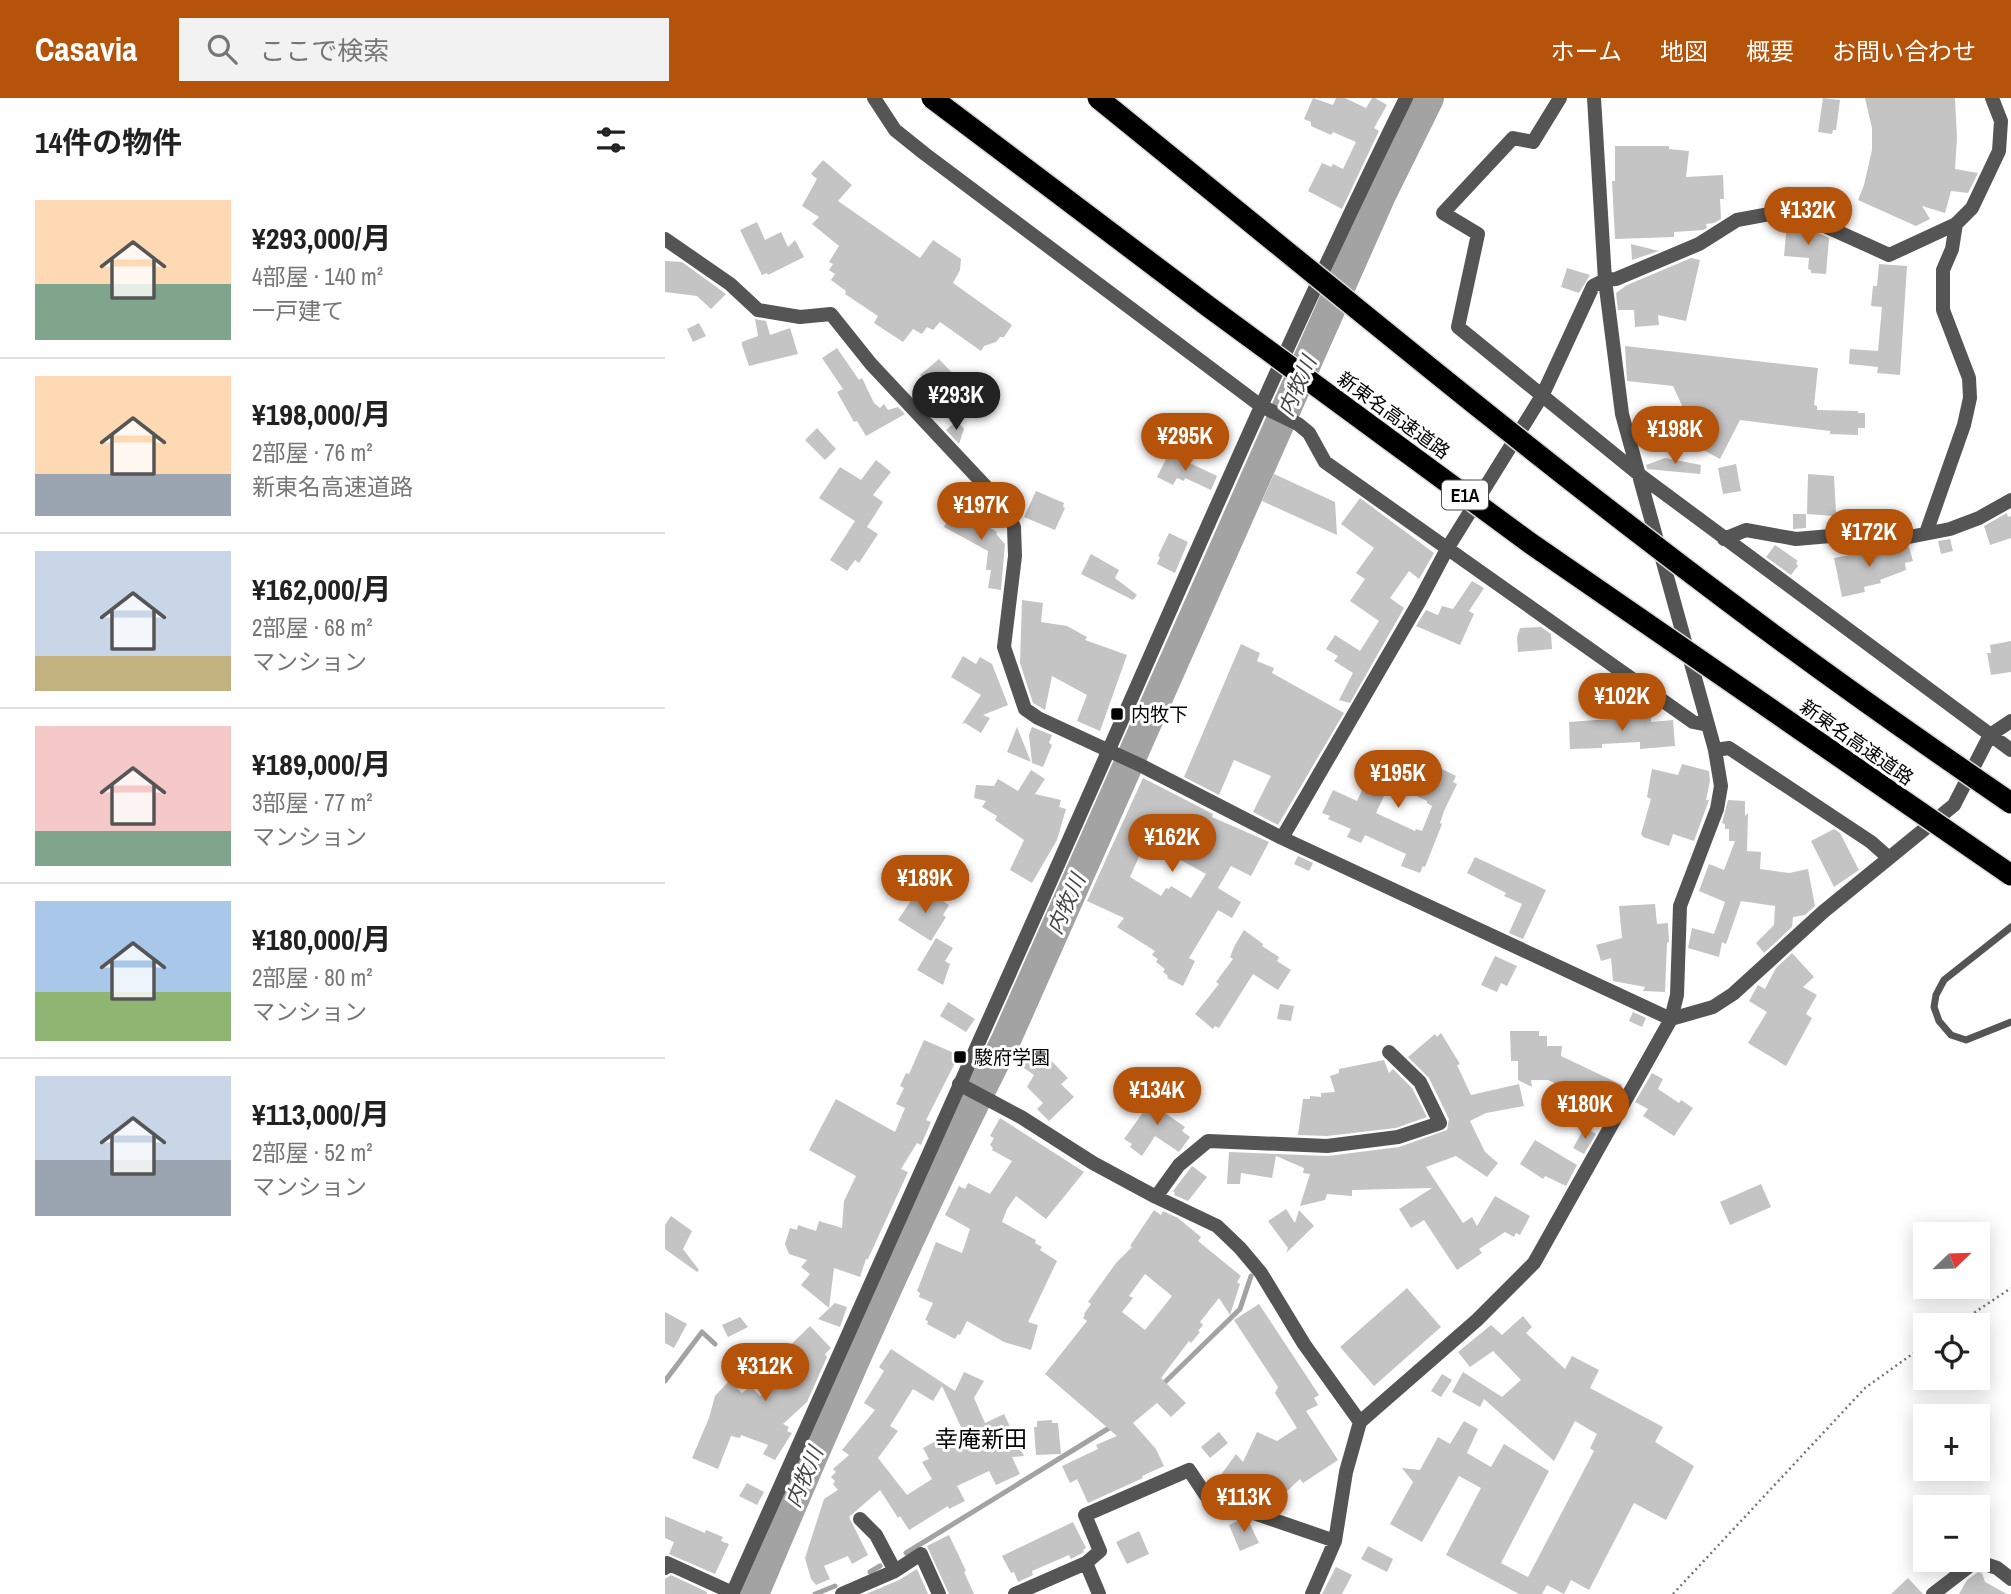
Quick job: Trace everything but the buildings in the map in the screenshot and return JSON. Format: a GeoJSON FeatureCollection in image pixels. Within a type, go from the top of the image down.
{"type":"FeatureCollection","features":[{"type":"Feature","properties":{"kind":"highway","name":"新東名高速道路"},"geometry":{"type":"LineString","coordinates":[[932,98],[1209,307],[1530,543],[2011,875]]}},
{"type":"Feature","properties":{"kind":"highway","name":"新東名高速道路"},"geometry":{"type":"LineString","coordinates":[[1098,98],[1535,452],[1717,593],[2011,803]]}},
{"type":"Feature","properties":{"kind":"street"},"geometry":{"type":"LineString","coordinates":[[874,98],[895,130],[1264,409],[1298,424],[1309,433],[1325,462],[1693,722],[1708,725]]}},
{"type":"Feature","properties":{"kind":"street"},"geometry":{"type":"LineString","coordinates":[[665,1568],[667,1563],[733,1594],[965,1087],[1339,233],[1406,98]]}},
{"type":"Feature","properties":{"kind":"street"},"geometry":{"type":"LineString","coordinates":[[1560,98],[1533,142],[1513,138],[1443,214],[1478,234],[1458,327],[1641,476],[2011,750]]}},
{"type":"Feature","properties":{"kind":"street"},"geometry":{"type":"LineString","coordinates":[[1312,1594],[1335,1541],[1346,1472],[1360,1422],[1477,1320],[1534,1263],[1671,1019],[1677,995],[1680,906],[1717,808],[1721,786],[1715,750],[1622,414],[1605,280],[1594,98]]}},
{"type":"Feature","properties":{"kind":"street"},"geometry":{"type":"LineString","coordinates":[[1282,838],[1447,549],[1543,394],[1593,286],[1699,244],[1737,220],[1775,213],[1805,217],[1889,255],[1957,224],[1972,208],[1999,151],[2001,121],[1992,98]]}},
{"type":"Feature","properties":{"kind":"street"},"geometry":{"type":"LineString","coordinates":[[1926,533],[1964,425],[1970,398],[1969,378],[1943,310],[1943,270],[1952,249],[1957,224]]}},
{"type":"Feature","properties":{"kind":"street"},"geometry":{"type":"LineString","coordinates":[[665,239],[730,284],[758,310],[800,317],[831,314],[871,364],[1005,507],[1014,527],[1015,556],[1004,647],[1024,709],[1038,719],[1140,765],[1282,838],[1671,1019],[1713,1007],[1733,994],[1823,912],[1954,805],[1990,735],[2011,721]]}},
{"type":"Feature","properties":{"kind":"street"},"geometry":{"type":"LineString","coordinates":[[1724,539],[1746,530],[1796,539],[1842,535],[1868,545],[1950,528],[1979,518],[2011,500]]}},
{"type":"Feature","properties":{"kind":"street"},"geometry":{"type":"LineString","coordinates":[[1715,750],[1729,748],[1871,842],[1889,858]]}},
{"type":"Feature","properties":{"kind":"street"},"geometry":{"type":"LineString","coordinates":[[1156,1197],[1179,1166],[1208,1141],[1327,1146],[1398,1137],[1440,1123],[1420,1082],[1389,1052]]}},
{"type":"Feature","properties":{"kind":"street"},"geometry":{"type":"LineString","coordinates":[[965,1087],[993,1101],[1093,1163],[1217,1226],[1261,1273],[1304,1344],[1360,1422]]}},
{"type":"Feature","properties":{"kind":"street"},"geometry":{"type":"LineString","coordinates":[[1015,1594],[1086,1563],[1100,1551],[1085,1515],[1189,1471],[1207,1497],[1335,1541]]}},
{"type":"Feature","properties":{"kind":"street"},"geometry":{"type":"LineString","coordinates":[[860,1519],[876,1535],[895,1571]]}},
{"type":"Feature","properties":{"kind":"street"},"geometry":{"type":"LineString","coordinates":[[842,1594],[895,1571],[921,1554],[939,1594]]}},
{"type":"Feature","properties":{"kind":"street"},"geometry":{"type":"LineString","coordinates":[[1933,1594],[1976,1561],[1997,1568],[2011,1579]]}},
{"type":"Feature","properties":{"kind":"street"},"geometry":{"type":"LineString","coordinates":[[1086,1563],[1099,1594]]}},
{"type":"Feature","properties":{"kind":"lane"},"geometry":{"type":"LineString","coordinates":[[2011,927],[1944,980],[1936,995],[1934,1007],[1939,1021],[1951,1035],[1966,1040],[2011,1022]]}},
{"type":"Feature","properties":{"kind":"path"},"geometry":{"type":"LineString","coordinates":[[1974,1313],[2011,1289]]}},
{"type":"Feature","properties":{"kind":"path"},"geometry":{"type":"LineString","coordinates":[[1673,1594],[1865,1388],[1913,1354]]}},
{"type":"Feature","properties":{"kind":"waterway","name":"内牧川"},"geometry":{"type":"LineString","coordinates":[[754,1594],[875,1315],[1006,1040],[1382,193],[1429,98]]}},
{"type":"Feature","properties":{"kind":"waterway"},"geometry":{"type":"LineString","coordinates":[[1162,1385],[1240,1309],[1251,1276]]}},
{"type":"Feature","properties":{"kind":"waterway"},"geometry":{"type":"LineString","coordinates":[[665,1381],[702,1332],[715,1344]]}},
{"type":"Feature","properties":{"kind":"waterway"},"geometry":{"type":"LineString","coordinates":[[906,1553],[1114,1425]]}},
{"type":"Feature","properties":{"kind":"waterway"},"geometry":{"type":"LineString","coordinates":[[870,1572],[880,1566]]}},
{"type":"Feature","properties":{"kind":"waterway"},"geometry":{"type":"LineString","coordinates":[[815,1594],[835,1586]]}},
{"type":"Feature","properties":{"kind":"place","name":"内牧下"},"geometry":{"type":"Point","coordinates":[1117,714]}},
{"type":"Feature","properties":{"kind":"place","name":"駿府学園"},"geometry":{"type":"Point","coordinates":[960,1057]}},
{"type":"Feature","properties":{"kind":"district","name":"幸庵新田"},"geometry":{"type":"Point","coordinates":[981,1438]}}]}
